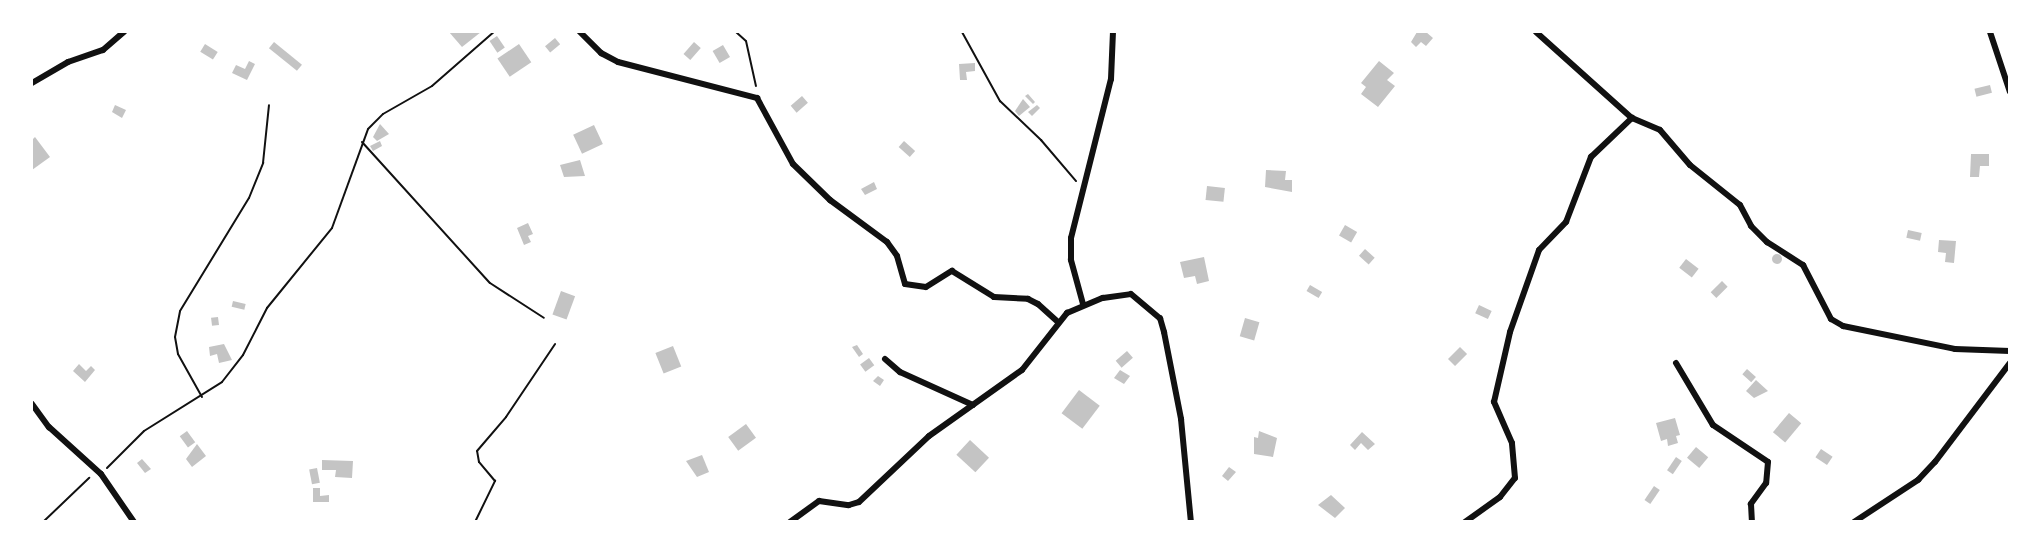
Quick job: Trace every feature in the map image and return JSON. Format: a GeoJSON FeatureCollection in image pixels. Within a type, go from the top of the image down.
{"type":"FeatureCollection","features":[{"type":"Feature","properties":{"kind":"street"},"geometry":{"type":"LineString","coordinates":[[32,83],[68,62],[103,50],[124,32]]}},
{"type":"Feature","properties":{"kind":"street"},"geometry":{"type":"LineString","coordinates":[[580,32],[602,54],[618,62],[757,98],[793,164],[830,200],[887,242],[897,256],[905,284],[926,287],[952,271],[994,297],[1028,299],[1057,321]]}},
{"type":"Feature","properties":{"kind":"street"},"geometry":{"type":"LineString","coordinates":[[1083,304],[1071,260],[1081,188],[1111,79],[1113,32]]}},
{"type":"Feature","properties":{"kind":"street"},"geometry":{"type":"LineString","coordinates":[[1536,32],[1632,118],[1660,130],[1690,165],[1740,205],[1751,226],[1767,242],[1803,265],[1831,319],[1843,326],[1955,349],[2010,351]]}},
{"type":"Feature","properties":{"kind":"street"},"geometry":{"type":"LineString","coordinates":[[1990,32],[2010,92]]}},
{"type":"Feature","properties":{"kind":"street"},"geometry":{"type":"LineString","coordinates":[[1465,522],[1512,486],[1515,478],[1512,443],[1494,402],[1507,343],[1539,250],[1566,222],[1591,157],[1632,118]]}},
{"type":"Feature","properties":{"kind":"street"},"geometry":{"type":"LineString","coordinates":[[790,522],[819,501],[849,505],[859,502],[929,436],[1028,364],[1057,321],[1083,304],[1131,294],[1160,318],[1181,419],[1191,522]]}},
{"type":"Feature","properties":{"kind":"street"},"geometry":{"type":"LineString","coordinates":[[885,358],[900,372],[973,405]]}},
{"type":"Feature","properties":{"kind":"street"},"geometry":{"type":"LineString","coordinates":[[1676,363],[1713,425],[1768,462],[1766,483],[1751,504],[1752,522]]}},
{"type":"Feature","properties":{"kind":"street"},"geometry":{"type":"LineString","coordinates":[[1854,522],[1929,468],[2010,363]]}},
{"type":"Feature","properties":{"kind":"street"},"geometry":{"type":"LineString","coordinates":[[32,404],[49,427],[101,474],[134,522]]}},
{"type":"Feature","properties":{"kind":"path"},"geometry":{"type":"LineString","coordinates":[[101,474],[144,431],[202,397],[222,382],[243,355],[267,308],[332,228],[361,141],[383,114],[432,86],[494,32]]}},
{"type":"Feature","properties":{"kind":"path"},"geometry":{"type":"LineString","coordinates":[[736,32],[746,41],[757,98]]}},
{"type":"Feature","properties":{"kind":"path"},"geometry":{"type":"LineString","coordinates":[[962,32],[1000,100],[1041,140],[1081,188]]}},
{"type":"Feature","properties":{"kind":"path"},"geometry":{"type":"LineString","coordinates":[[202,397],[178,354],[175,337],[180,311],[249,198],[262,163],[269,105]]}},
{"type":"Feature","properties":{"kind":"path"},"geometry":{"type":"LineString","coordinates":[[361,141],[490,283],[544,318]]}},
{"type":"Feature","properties":{"kind":"path"},"geometry":{"type":"LineString","coordinates":[[475,522],[495,481],[479,462],[477,451],[506,417],[555,344]]}},
{"type":"Feature","properties":{"kind":"path"},"geometry":{"type":"LineString","coordinates":[[43,522],[71,498],[95,468]]}},
{"type":"Feature","properties":{"kind":"building"},"geometry":{"type":"Polygon","coordinates":[[[449,32],[481,32],[462,47],[449,32]]]}},
{"type":"Feature","properties":{"kind":"building"},"geometry":{"type":"Polygon","coordinates":[[[1417,32],[1426,32],[1433,38],[1426,46],[1421,42],[1416,47],[1411,42],[1417,32]]]}},
{"type":"Feature","properties":{"kind":"building"},"geometry":{"type":"Polygon","coordinates":[[[497,36],[505,48],[497,53],[490,41],[497,36]]]}},
{"type":"Feature","properties":{"kind":"building"},"geometry":{"type":"Polygon","coordinates":[[[555,38],[560,44],[550,52],[545,46],[555,38]]]}},
{"type":"Feature","properties":{"kind":"building"},"geometry":{"type":"Polygon","coordinates":[[[274,42],[302,65],[297,71],[269,48],[274,42]]]}},
{"type":"Feature","properties":{"kind":"building"},"geometry":{"type":"Polygon","coordinates":[[[694,42],[701,48],[690,60],[684,54],[694,42]]]}},
{"type":"Feature","properties":{"kind":"building"},"geometry":{"type":"Polygon","coordinates":[[[205,44],[218,52],[213,60],[200,52],[205,44]]]}},
{"type":"Feature","properties":{"kind":"building"},"geometry":{"type":"Polygon","coordinates":[[[519,44],[531,62],[510,77],[497,59],[519,44]]]}},
{"type":"Feature","properties":{"kind":"building"},"geometry":{"type":"Polygon","coordinates":[[[723,45],[730,57],[720,63],[713,51],[723,45]]]}},
{"type":"Feature","properties":{"kind":"building"},"geometry":{"type":"Polygon","coordinates":[[[249,61],[255,64],[247,80],[232,73],[236,65],[245,69],[249,61]]]}},
{"type":"Feature","properties":{"kind":"building"},"geometry":{"type":"Polygon","coordinates":[[[1379,61],[1394,73],[1387,80],[1395,86],[1378,107],[1361,94],[1366,87],[1361,83],[1379,61]]]}},
{"type":"Feature","properties":{"kind":"building"},"geometry":{"type":"Polygon","coordinates":[[[975,63],[975,71],[966,72],[967,80],[960,80],[959,64],[975,63]]]}},
{"type":"Feature","properties":{"kind":"building"},"geometry":{"type":"Polygon","coordinates":[[[1990,85],[1992,93],[1976,97],[1974,89],[1990,85]]]}},
{"type":"Feature","properties":{"kind":"building"},"geometry":{"type":"Polygon","coordinates":[[[1028,94],[1035,102],[1033,104],[1025,96],[1028,94]]]}},
{"type":"Feature","properties":{"kind":"building"},"geometry":{"type":"Polygon","coordinates":[[[802,96],[808,103],[797,113],[791,106],[802,96]]]}},
{"type":"Feature","properties":{"kind":"building"},"geometry":{"type":"Polygon","coordinates":[[[1023,99],[1030,107],[1019,116],[1015,111],[1023,99]]]}},
{"type":"Feature","properties":{"kind":"building"},"geometry":{"type":"Polygon","coordinates":[[[115,105],[126,110],[122,118],[112,112],[115,105]]]}},
{"type":"Feature","properties":{"kind":"building"},"geometry":{"type":"Polygon","coordinates":[[[1037,105],[1040,108],[1032,116],[1028,112],[1037,105]]]}},
{"type":"Feature","properties":{"kind":"building"},"geometry":{"type":"Polygon","coordinates":[[[380,124],[389,134],[377,141],[373,137],[380,124]]]}},
{"type":"Feature","properties":{"kind":"building"},"geometry":{"type":"Polygon","coordinates":[[[594,125],[603,144],[582,154],[573,135],[594,125]]]}},
{"type":"Feature","properties":{"kind":"building"},"geometry":{"type":"Polygon","coordinates":[[[35,137],[50,157],[32,170],[32,140],[35,137]]]}},
{"type":"Feature","properties":{"kind":"building"},"geometry":{"type":"Polygon","coordinates":[[[380,141],[382,146],[373,151],[370,146],[380,141]]]}},
{"type":"Feature","properties":{"kind":"building"},"geometry":{"type":"Polygon","coordinates":[[[904,141],[915,151],[910,157],[899,147],[904,141]]]}},
{"type":"Feature","properties":{"kind":"building"},"geometry":{"type":"Polygon","coordinates":[[[1971,154],[1989,154],[1989,166],[1980,166],[1979,177],[1970,177],[1971,154]]]}},
{"type":"Feature","properties":{"kind":"building"},"geometry":{"type":"Polygon","coordinates":[[[580,160],[585,176],[564,177],[560,165],[580,160]]]}},
{"type":"Feature","properties":{"kind":"building"},"geometry":{"type":"Polygon","coordinates":[[[1266,170],[1286,171],[1285,180],[1292,180],[1292,192],[1265,187],[1266,170]]]}},
{"type":"Feature","properties":{"kind":"building"},"geometry":{"type":"Polygon","coordinates":[[[874,182],[877,189],[865,195],[861,189],[874,182]]]}},
{"type":"Feature","properties":{"kind":"building"},"geometry":{"type":"Polygon","coordinates":[[[1207,186],[1225,188],[1223,202],[1206,200],[1207,186]]]}},
{"type":"Feature","properties":{"kind":"building"},"geometry":{"type":"Polygon","coordinates":[[[528,223],[533,234],[528,236],[531,242],[524,245],[517,228],[528,223]]]}},
{"type":"Feature","properties":{"kind":"building"},"geometry":{"type":"Polygon","coordinates":[[[1345,225],[1357,232],[1351,242],[1339,235],[1345,225]]]}},
{"type":"Feature","properties":{"kind":"building"},"geometry":{"type":"Polygon","coordinates":[[[1908,230],[1922,233],[1920,241],[1906,238],[1908,230]]]}},
{"type":"Feature","properties":{"kind":"building"},"geometry":{"type":"Polygon","coordinates":[[[1939,240],[1956,241],[1954,263],[1945,262],[1946,253],[1938,252],[1939,240]]]}},
{"type":"Feature","properties":{"kind":"building"},"geometry":{"type":"Polygon","coordinates":[[[1365,249],[1375,258],[1369,264],[1359,256],[1365,249]]]}},
{"type":"Feature","properties":{"kind":"building"},"geometry":{"type":"Polygon","coordinates":[[[1777,254],[1781,255],[1781,263],[1777,264],[1773,263],[1772,259],[1773,255],[1777,254]]]}},
{"type":"Feature","properties":{"kind":"building"},"geometry":{"type":"Polygon","coordinates":[[[1204,257],[1209,281],[1197,284],[1195,276],[1184,278],[1180,262],[1204,257]]]}},
{"type":"Feature","properties":{"kind":"building"},"geometry":{"type":"Polygon","coordinates":[[[1686,259],[1699,269],[1692,278],[1679,268],[1686,259]]]}},
{"type":"Feature","properties":{"kind":"building"},"geometry":{"type":"Polygon","coordinates":[[[1722,281],[1728,287],[1716,298],[1711,292],[1722,281]]]}},
{"type":"Feature","properties":{"kind":"building"},"geometry":{"type":"Polygon","coordinates":[[[1310,285],[1322,292],[1319,298],[1306,291],[1310,285]]]}},
{"type":"Feature","properties":{"kind":"building"},"geometry":{"type":"Polygon","coordinates":[[[561,291],[575,296],[567,320],[552,314],[561,291]]]}},
{"type":"Feature","properties":{"kind":"building"},"geometry":{"type":"Polygon","coordinates":[[[233,301],[246,304],[244,310],[232,307],[233,301]]]}},
{"type":"Feature","properties":{"kind":"building"},"geometry":{"type":"Polygon","coordinates":[[[1479,305],[1492,311],[1488,319],[1475,313],[1479,305]]]}},
{"type":"Feature","properties":{"kind":"building"},"geometry":{"type":"Polygon","coordinates":[[[218,317],[219,325],[212,326],[211,318],[218,317]]]}},
{"type":"Feature","properties":{"kind":"building"},"geometry":{"type":"Polygon","coordinates":[[[1245,318],[1259,322],[1254,340],[1240,336],[1245,318]]]}},
{"type":"Feature","properties":{"kind":"building"},"geometry":{"type":"Polygon","coordinates":[[[224,344],[232,360],[219,363],[217,354],[210,356],[209,347],[224,344]]]}},
{"type":"Feature","properties":{"kind":"building"},"geometry":{"type":"Polygon","coordinates":[[[857,345],[863,354],[859,357],[852,347],[857,345]]]}},
{"type":"Feature","properties":{"kind":"building"},"geometry":{"type":"Polygon","coordinates":[[[673,346],[681,366],[664,374],[655,353],[673,346]]]}},
{"type":"Feature","properties":{"kind":"building"},"geometry":{"type":"Polygon","coordinates":[[[1460,347],[1467,354],[1455,366],[1448,359],[1460,347]]]}},
{"type":"Feature","properties":{"kind":"building"},"geometry":{"type":"Polygon","coordinates":[[[1127,351],[1133,358],[1122,368],[1116,361],[1127,351]]]}},
{"type":"Feature","properties":{"kind":"building"},"geometry":{"type":"Polygon","coordinates":[[[869,358],[874,365],[865,372],[860,364],[869,358]]]}},
{"type":"Feature","properties":{"kind":"building"},"geometry":{"type":"Polygon","coordinates":[[[79,364],[86,371],[91,366],[95,370],[85,382],[73,371],[79,364]]]}},
{"type":"Feature","properties":{"kind":"building"},"geometry":{"type":"Polygon","coordinates":[[[1747,369],[1756,377],[1751,382],[1742,374],[1747,369]]]}},
{"type":"Feature","properties":{"kind":"building"},"geometry":{"type":"Polygon","coordinates":[[[1120,370],[1130,376],[1124,384],[1114,378],[1120,370]]]}},
{"type":"Feature","properties":{"kind":"building"},"geometry":{"type":"Polygon","coordinates":[[[878,376],[884,380],[880,386],[873,381],[878,376]]]}},
{"type":"Feature","properties":{"kind":"building"},"geometry":{"type":"Polygon","coordinates":[[[1756,380],[1768,391],[1754,398],[1746,391],[1756,380]]]}},
{"type":"Feature","properties":{"kind":"building"},"geometry":{"type":"Polygon","coordinates":[[[1079,390],[1100,406],[1082,429],[1062,413],[1079,390]]]}},
{"type":"Feature","properties":{"kind":"building"},"geometry":{"type":"Polygon","coordinates":[[[1789,413],[1801,423],[1785,442],[1773,432],[1789,413]]]}},
{"type":"Feature","properties":{"kind":"building"},"geometry":{"type":"Polygon","coordinates":[[[1675,418],[1680,435],[1676,436],[1678,443],[1668,446],[1667,439],[1661,441],[1656,423],[1675,418]]]}},
{"type":"Feature","properties":{"kind":"building"},"geometry":{"type":"Polygon","coordinates":[[[746,424],[756,438],[738,451],[728,437],[746,424]]]}},
{"type":"Feature","properties":{"kind":"building"},"geometry":{"type":"Polygon","coordinates":[[[187,431],[195,442],[188,448],[180,436],[187,431]]]}},
{"type":"Feature","properties":{"kind":"building"},"geometry":{"type":"Polygon","coordinates":[[[1259,431],[1277,438],[1273,457],[1254,454],[1254,437],[1258,438],[1259,431]]]}},
{"type":"Feature","properties":{"kind":"building"},"geometry":{"type":"Polygon","coordinates":[[[1362,432],[1375,444],[1368,450],[1361,443],[1355,450],[1350,445],[1362,432]]]}},
{"type":"Feature","properties":{"kind":"building"},"geometry":{"type":"Polygon","coordinates":[[[970,440],[989,458],[975,472],[956,455],[970,440]]]}},
{"type":"Feature","properties":{"kind":"building"},"geometry":{"type":"Polygon","coordinates":[[[197,444],[206,456],[192,467],[186,459],[197,444]]]}},
{"type":"Feature","properties":{"kind":"building"},"geometry":{"type":"Polygon","coordinates":[[[1696,447],[1708,457],[1699,468],[1687,458],[1696,447]]]}},
{"type":"Feature","properties":{"kind":"building"},"geometry":{"type":"Polygon","coordinates":[[[1821,449],[1833,457],[1827,465],[1815,457],[1821,449]]]}},
{"type":"Feature","properties":{"kind":"building"},"geometry":{"type":"Polygon","coordinates":[[[702,455],[709,472],[697,477],[686,461],[702,455]]]}},
{"type":"Feature","properties":{"kind":"building"},"geometry":{"type":"Polygon","coordinates":[[[1676,457],[1682,461],[1673,474],[1667,470],[1676,457]]]}},
{"type":"Feature","properties":{"kind":"building"},"geometry":{"type":"Polygon","coordinates":[[[142,459],[151,469],[145,473],[137,463],[142,459]]]}},
{"type":"Feature","properties":{"kind":"building"},"geometry":{"type":"Polygon","coordinates":[[[322,460],[353,461],[352,478],[335,477],[336,470],[322,470],[322,460]]]}},
{"type":"Feature","properties":{"kind":"building"},"geometry":{"type":"Polygon","coordinates":[[[1229,467],[1236,472],[1228,481],[1222,476],[1229,467]]]}},
{"type":"Feature","properties":{"kind":"building"},"geometry":{"type":"Polygon","coordinates":[[[317,468],[320,483],[312,484],[309,470],[317,468]]]}},
{"type":"Feature","properties":{"kind":"building"},"geometry":{"type":"Polygon","coordinates":[[[1654,486],[1660,490],[1650,504],[1644,500],[1654,486]]]}},
{"type":"Feature","properties":{"kind":"building"},"geometry":{"type":"Polygon","coordinates":[[[313,488],[320,488],[320,496],[329,495],[329,502],[313,502],[313,488]]]}},
{"type":"Feature","properties":{"kind":"building"},"geometry":{"type":"Polygon","coordinates":[[[1331,495],[1345,508],[1335,518],[1318,505],[1331,495]]]}}]}
